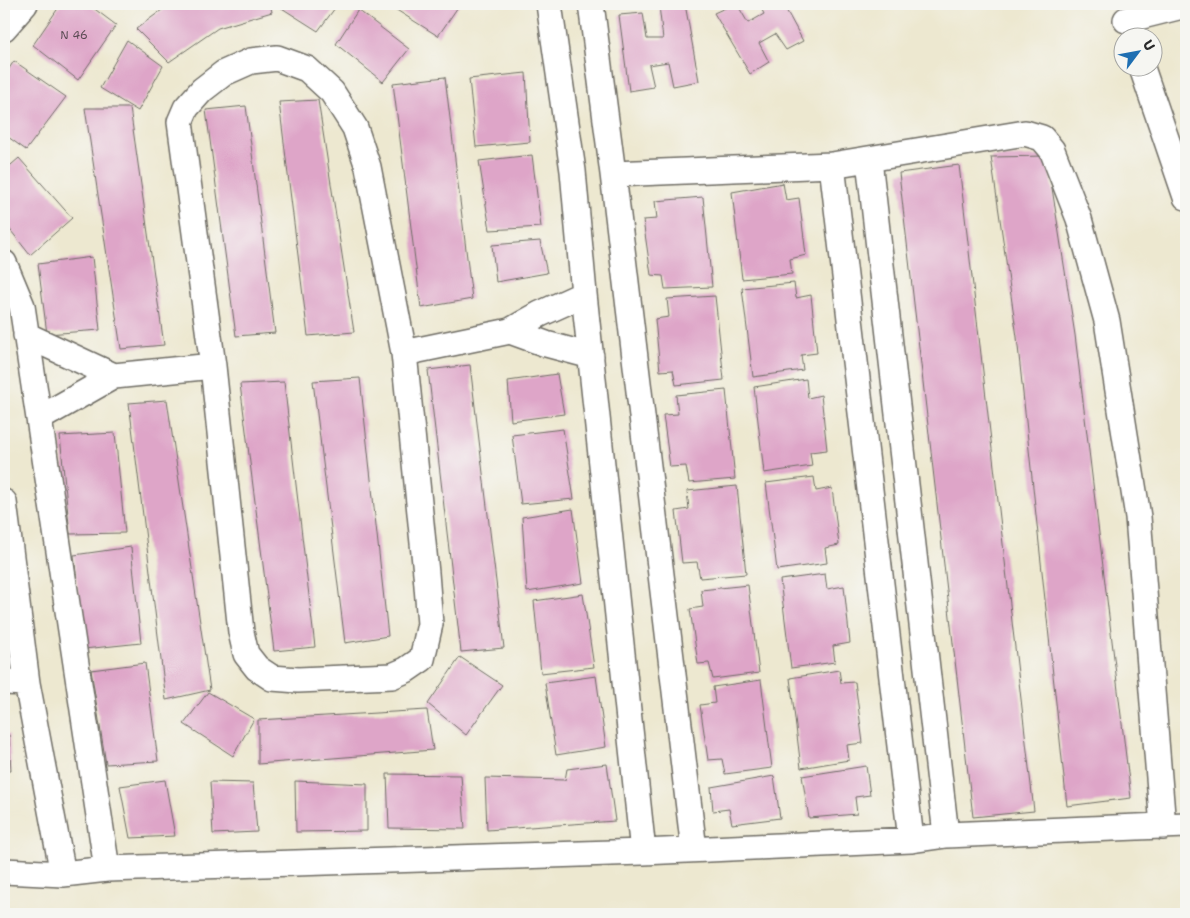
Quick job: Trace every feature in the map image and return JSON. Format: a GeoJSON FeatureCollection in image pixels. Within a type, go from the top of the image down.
{"type":"FeatureCollection","features":[{"type":"Feature","properties":{"kind":"street"},"geometry":{"type":"LineString","coordinates":[[4,28],[25,4]]}},
{"type":"Feature","properties":{"kind":"street"},"geometry":{"type":"LineString","coordinates":[[549,4],[573,171],[584,294],[643,852]]}},
{"type":"Feature","properties":{"kind":"street"},"geometry":{"type":"LineString","coordinates":[[591,4],[694,850]]}},
{"type":"Feature","properties":{"kind":"street"},"geometry":{"type":"LineString","coordinates":[[1126,20],[1186,5]]}},
{"type":"Feature","properties":{"kind":"street"},"geometry":{"type":"LineString","coordinates":[[277,58],[307,69],[332,92],[355,128],[368,167],[404,354],[430,624],[422,659],[406,670],[392,676],[298,680],[272,678],[257,668],[246,654],[241,632],[213,366],[180,122],[186,108],[202,90],[224,73],[251,61],[277,58]]}},
{"type":"Feature","properties":{"kind":"street"},"geometry":{"type":"LineString","coordinates":[[1145,78],[1186,197]]}},
{"type":"Feature","properties":{"kind":"street"},"geometry":{"type":"LineString","coordinates":[[4,871],[63,874],[107,869],[643,852],[911,840],[946,835],[1175,826],[1138,517],[1108,331],[1079,219],[1052,150],[1042,138],[1026,133],[869,160],[832,164],[613,174]]}},
{"type":"Feature","properties":{"kind":"street"},"geometry":{"type":"LineString","coordinates":[[869,160],[946,835]]}},
{"type":"Feature","properties":{"kind":"street"},"geometry":{"type":"LineString","coordinates":[[832,164],[911,840]]}},
{"type":"Feature","properties":{"kind":"street"},"geometry":{"type":"LineString","coordinates":[[4,263],[22,306],[107,869]]}},
{"type":"Feature","properties":{"kind":"street"},"geometry":{"type":"LineString","coordinates":[[404,354],[510,332],[540,314],[584,294]]}},
{"type":"Feature","properties":{"kind":"street"},"geometry":{"type":"LineString","coordinates":[[510,332],[591,356]]}},
{"type":"Feature","properties":{"kind":"street"},"geometry":{"type":"LineString","coordinates":[[26,335],[114,376]]}},
{"type":"Feature","properties":{"kind":"street"},"geometry":{"type":"LineString","coordinates":[[40,418],[114,376],[213,366]]}},
{"type":"Feature","properties":{"kind":"street"},"geometry":{"type":"LineString","coordinates":[[4,502],[16,682],[63,874]]}},
{"type":"Feature","properties":{"kind":"building"},"geometry":{"type":"Polygon","coordinates":[[[61,4],[88,4],[116,25],[78,80],[33,45],[61,4]]]}},
{"type":"Feature","properties":{"kind":"building"},"geometry":{"type":"Polygon","coordinates":[[[170,4],[270,4],[272,12],[218,28],[169,62],[136,29],[170,4]]]}},
{"type":"Feature","properties":{"kind":"building"},"geometry":{"type":"Polygon","coordinates":[[[278,4],[338,4],[318,31],[278,4]]]}},
{"type":"Feature","properties":{"kind":"building"},"geometry":{"type":"Polygon","coordinates":[[[387,4],[460,4],[438,36],[387,4]]]}},
{"type":"Feature","properties":{"kind":"building"},"geometry":{"type":"Polygon","coordinates":[[[685,4],[699,81],[673,86],[668,62],[649,65],[654,87],[629,91],[619,15],[643,13],[647,39],[663,39],[659,6],[685,4]]]}},
{"type":"Feature","properties":{"kind":"building"},"geometry":{"type":"Polygon","coordinates":[[[737,4],[748,23],[764,14],[759,4],[783,4],[803,41],[786,50],[775,34],[759,43],[769,62],[750,74],[714,13],[737,4]]]}},
{"type":"Feature","properties":{"kind":"building"},"geometry":{"type":"Polygon","coordinates":[[[358,10],[409,49],[383,82],[336,44],[358,10]]]}},
{"type":"Feature","properties":{"kind":"building"},"geometry":{"type":"Polygon","coordinates":[[[127,40],[163,66],[138,111],[100,88],[127,40]]]}},
{"type":"Feature","properties":{"kind":"building"},"geometry":{"type":"Polygon","coordinates":[[[14,61],[66,97],[26,150],[4,134],[4,76],[14,61]]]}},
{"type":"Feature","properties":{"kind":"building"},"geometry":{"type":"Polygon","coordinates":[[[526,73],[530,142],[476,147],[469,79],[526,73]]]}},
{"type":"Feature","properties":{"kind":"building"},"geometry":{"type":"Polygon","coordinates":[[[445,77],[472,299],[421,308],[393,83],[445,77]]]}},
{"type":"Feature","properties":{"kind":"building"},"geometry":{"type":"Polygon","coordinates":[[[318,100],[354,332],[308,336],[279,102],[318,100]]]}},
{"type":"Feature","properties":{"kind":"building"},"geometry":{"type":"Polygon","coordinates":[[[246,106],[275,333],[236,336],[206,110],[246,106]]]}},
{"type":"Feature","properties":{"kind":"building"},"geometry":{"type":"Polygon","coordinates":[[[85,108],[130,108],[164,345],[121,349],[85,108]]]}},
{"type":"Feature","properties":{"kind":"building"},"geometry":{"type":"Polygon","coordinates":[[[532,155],[541,227],[490,230],[479,161],[532,155]]]}},
{"type":"Feature","properties":{"kind":"building"},"geometry":{"type":"Polygon","coordinates":[[[1047,156],[1075,335],[1131,798],[1067,806],[1017,337],[991,157],[1047,156]]]}},
{"type":"Feature","properties":{"kind":"building"},"geometry":{"type":"Polygon","coordinates":[[[19,158],[72,218],[30,255],[4,222],[4,171],[19,158]]]}},
{"type":"Feature","properties":{"kind":"building"},"geometry":{"type":"Polygon","coordinates":[[[959,165],[1034,811],[973,817],[899,173],[959,165]]]}},
{"type":"Feature","properties":{"kind":"building"},"geometry":{"type":"Polygon","coordinates":[[[783,183],[786,200],[799,198],[806,255],[790,259],[792,274],[742,279],[732,192],[783,183]]]}},
{"type":"Feature","properties":{"kind":"building"},"geometry":{"type":"Polygon","coordinates":[[[703,197],[712,287],[665,289],[663,276],[651,275],[643,220],[657,219],[655,201],[703,197]]]}},
{"type":"Feature","properties":{"kind":"building"},"geometry":{"type":"Polygon","coordinates":[[[540,241],[547,273],[496,282],[492,245],[540,241]]]}},
{"type":"Feature","properties":{"kind":"building"},"geometry":{"type":"Polygon","coordinates":[[[92,257],[100,330],[47,334],[38,264],[92,257]]]}},
{"type":"Feature","properties":{"kind":"building"},"geometry":{"type":"Polygon","coordinates":[[[794,283],[796,298],[811,295],[817,353],[801,355],[803,370],[753,377],[742,288],[794,283]]]}},
{"type":"Feature","properties":{"kind":"building"},"geometry":{"type":"Polygon","coordinates":[[[715,296],[724,380],[676,385],[673,370],[660,371],[655,319],[669,317],[667,299],[715,296]]]}},
{"type":"Feature","properties":{"kind":"building"},"geometry":{"type":"Polygon","coordinates":[[[470,365],[504,648],[461,652],[428,370],[470,365]]]}},
{"type":"Feature","properties":{"kind":"building"},"geometry":{"type":"Polygon","coordinates":[[[557,374],[564,414],[511,421],[508,381],[557,374]]]}},
{"type":"Feature","properties":{"kind":"building"},"geometry":{"type":"Polygon","coordinates":[[[360,378],[388,636],[345,643],[313,381],[360,378]]]}},
{"type":"Feature","properties":{"kind":"building"},"geometry":{"type":"Polygon","coordinates":[[[806,379],[808,398],[821,395],[827,450],[810,452],[812,466],[764,473],[754,387],[806,379]]]}},
{"type":"Feature","properties":{"kind":"building"},"geometry":{"type":"Polygon","coordinates":[[[284,382],[315,647],[274,651],[240,384],[284,382]]]}},
{"type":"Feature","properties":{"kind":"building"},"geometry":{"type":"Polygon","coordinates":[[[726,390],[735,479],[689,483],[686,466],[670,467],[663,415],[678,414],[676,395],[726,390]]]}},
{"type":"Feature","properties":{"kind":"building"},"geometry":{"type":"Polygon","coordinates":[[[167,400],[210,690],[166,700],[129,403],[167,400]]]}},
{"type":"Feature","properties":{"kind":"building"},"geometry":{"type":"Polygon","coordinates":[[[563,429],[574,499],[521,504],[512,435],[563,429]]]}},
{"type":"Feature","properties":{"kind":"building"},"geometry":{"type":"Polygon","coordinates":[[[115,433],[125,533],[70,534],[60,436],[115,433]]]}},
{"type":"Feature","properties":{"kind":"building"},"geometry":{"type":"Polygon","coordinates":[[[814,477],[816,491],[832,488],[839,545],[825,548],[827,563],[777,570],[766,483],[814,477]]]}},
{"type":"Feature","properties":{"kind":"building"},"geometry":{"type":"Polygon","coordinates":[[[737,486],[746,574],[700,578],[697,562],[682,563],[676,511],[689,509],[687,491],[737,486]]]}},
{"type":"Feature","properties":{"kind":"building"},"geometry":{"type":"Polygon","coordinates":[[[573,509],[583,583],[527,592],[522,517],[573,509]]]}},
{"type":"Feature","properties":{"kind":"building"},"geometry":{"type":"Polygon","coordinates":[[[131,547],[141,643],[84,649],[74,555],[131,547]]]}},
{"type":"Feature","properties":{"kind":"building"},"geometry":{"type":"Polygon","coordinates":[[[825,574],[827,589],[844,586],[850,643],[833,646],[835,662],[791,668],[780,580],[825,574]]]}},
{"type":"Feature","properties":{"kind":"building"},"geometry":{"type":"Polygon","coordinates":[[[748,585],[759,673],[713,679],[709,663],[698,664],[690,609],[703,607],[701,590],[748,585]]]}},
{"type":"Feature","properties":{"kind":"building"},"geometry":{"type":"Polygon","coordinates":[[[583,594],[594,667],[541,673],[534,601],[583,594]]]}},
{"type":"Feature","properties":{"kind":"building"},"geometry":{"type":"Polygon","coordinates":[[[460,657],[502,685],[466,735],[428,704],[460,657]]]}},
{"type":"Feature","properties":{"kind":"building"},"geometry":{"type":"Polygon","coordinates":[[[145,663],[158,761],[106,764],[91,670],[145,663]]]}},
{"type":"Feature","properties":{"kind":"building"},"geometry":{"type":"Polygon","coordinates":[[[839,670],[841,683],[855,682],[863,743],[847,745],[849,760],[801,768],[790,678],[839,670]]]}},
{"type":"Feature","properties":{"kind":"building"},"geometry":{"type":"Polygon","coordinates":[[[596,676],[606,747],[556,755],[545,683],[596,676]]]}},
{"type":"Feature","properties":{"kind":"building"},"geometry":{"type":"Polygon","coordinates":[[[761,680],[772,768],[725,774],[722,759],[708,760],[700,705],[715,703],[713,687],[761,680]]]}},
{"type":"Feature","properties":{"kind":"building"},"geometry":{"type":"Polygon","coordinates":[[[208,692],[254,719],[233,756],[184,724],[208,692]]]}},
{"type":"Feature","properties":{"kind":"building"},"geometry":{"type":"Polygon","coordinates":[[[427,710],[433,750],[258,764],[258,720],[427,710]]]}},
{"type":"Feature","properties":{"kind":"building"},"geometry":{"type":"Polygon","coordinates":[[[4,732],[9,735],[11,771],[4,771],[4,732]]]}},
{"type":"Feature","properties":{"kind":"building"},"geometry":{"type":"Polygon","coordinates":[[[607,764],[615,821],[487,830],[485,778],[565,780],[567,769],[607,764]]]}},
{"type":"Feature","properties":{"kind":"building"},"geometry":{"type":"Polygon","coordinates":[[[866,766],[870,795],[855,797],[857,814],[809,818],[802,776],[866,766]]]}},
{"type":"Feature","properties":{"kind":"building"},"geometry":{"type":"Polygon","coordinates":[[[387,774],[461,775],[465,829],[389,828],[387,774]]]}},
{"type":"Feature","properties":{"kind":"building"},"geometry":{"type":"Polygon","coordinates":[[[774,776],[780,818],[732,824],[729,809],[713,811],[711,787],[774,776]]]}},
{"type":"Feature","properties":{"kind":"building"},"geometry":{"type":"Polygon","coordinates":[[[165,780],[175,836],[130,838],[120,786],[165,780]]]}},
{"type":"Feature","properties":{"kind":"building"},"geometry":{"type":"Polygon","coordinates":[[[295,781],[367,784],[367,831],[296,832],[295,781]]]}},
{"type":"Feature","properties":{"kind":"building"},"geometry":{"type":"Polygon","coordinates":[[[210,782],[253,783],[257,832],[213,834],[210,782]]]}}]}
